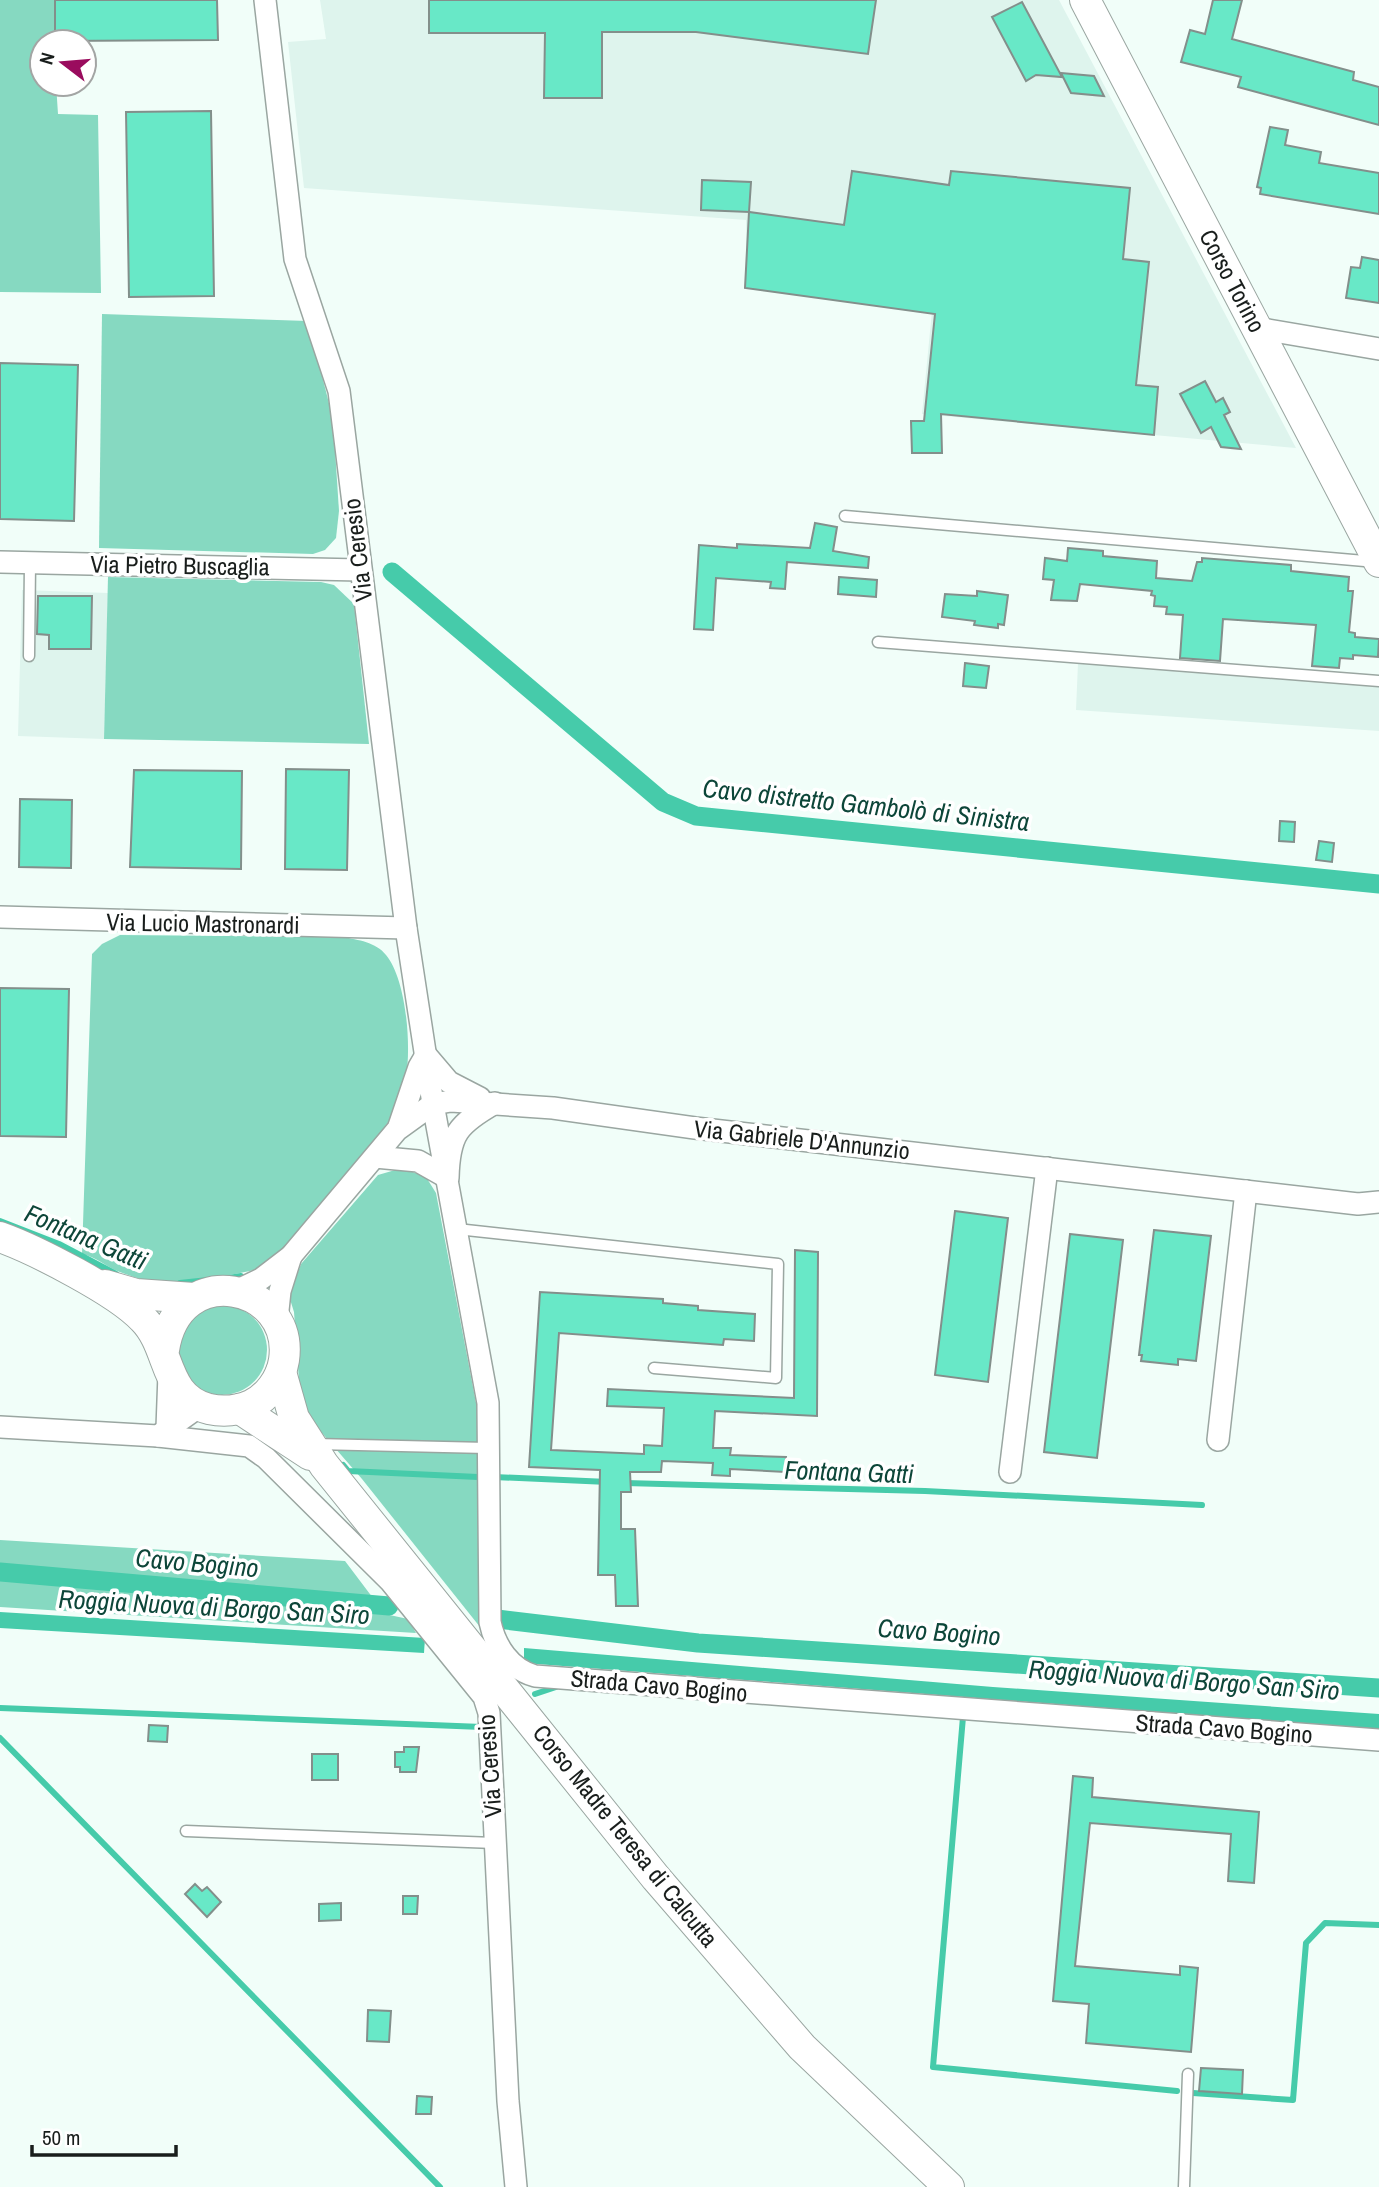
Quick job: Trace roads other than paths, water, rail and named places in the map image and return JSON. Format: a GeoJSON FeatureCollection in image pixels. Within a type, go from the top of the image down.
{"type":"FeatureCollection","features":[{"type":"Feature","properties":{"kind":"main road","name":"Corso Torino"},"geometry":{"type":"LineString","coordinates":[[1085,0],[1379,562]]}},
{"type":"Feature","properties":{"kind":"main road"},"geometry":{"type":"LineString","coordinates":[[0,1237],[88,1280],[144,1319],[181,1393],[200,1406],[220,1411],[240,1409],[265,1395],[281,1372],[284,1345],[276,1320],[259,1301],[236,1291],[214,1291],[194,1298],[136,1294],[88,1280]]}},
{"type":"Feature","properties":{"kind":"main road"},"geometry":{"type":"LineString","coordinates":[[166,1362],[172,1320],[194,1298]]}},
{"type":"Feature","properties":{"kind":"main road","name":"Corso Madre Teresa di Calcutta"},"geometry":{"type":"LineString","coordinates":[[281,1372],[294,1418],[317,1454],[656,1878],[802,2047],[949,2187]]}},
{"type":"Feature","properties":{"kind":"main road","name":"Corso Madre Teresa di Calcutta"},"geometry":{"type":"LineString","coordinates":[[240,1409],[317,1454]]}},
{"type":"Feature","properties":{"kind":"street","name":"Via Ceresio"},"geometry":{"type":"LineString","coordinates":[[265,0],[295,259],[340,390],[406,928],[433,1104]]}},
{"type":"Feature","properties":{"kind":"street"},"geometry":{"type":"LineString","coordinates":[[1256,328],[1379,349]]}},
{"type":"Feature","properties":{"kind":"street","name":"Via Pietro Buscaglia"},"geometry":{"type":"LineString","coordinates":[[0,562],[360,570]]}},
{"type":"Feature","properties":{"kind":"street","name":"Via Lucio Mastronardi"},"geometry":{"type":"LineString","coordinates":[[0,917],[406,928]]}},
{"type":"Feature","properties":{"kind":"street"},"geometry":{"type":"LineString","coordinates":[[397,1130],[426,1055],[450,1082],[495,1103]]}},
{"type":"Feature","properties":{"kind":"street","name":"Via Gabriele D'Annunzio"},"geometry":{"type":"LineString","coordinates":[[433,1104],[459,1101],[495,1103],[1246,1191],[1358,1203],[1379,1202]]}},
{"type":"Feature","properties":{"kind":"street"},"geometry":{"type":"LineString","coordinates":[[375,1157],[418,1161],[448,1178],[448,1157],[456,1132],[468,1119],[495,1103]]}},
{"type":"Feature","properties":{"kind":"street"},"geometry":{"type":"LineString","coordinates":[[236,1291],[261,1279],[291,1256],[397,1130],[433,1104]]}},
{"type":"Feature","properties":{"kind":"street","name":"Strada Cavo Bogino"},"geometry":{"type":"LineString","coordinates":[[433,1104],[488,1403],[486,1448],[490,1622],[498,1645],[520,1672],[778,1695],[1379,1740]]}},
{"type":"Feature","properties":{"kind":"street"},"geometry":{"type":"LineString","coordinates":[[1010,1472],[1047,1168]]}},
{"type":"Feature","properties":{"kind":"street"},"geometry":{"type":"LineString","coordinates":[[1218,1440],[1246,1191]]}},
{"type":"Feature","properties":{"kind":"street"},"geometry":{"type":"LineString","coordinates":[[276,1320],[280,1291],[291,1256]]}},
{"type":"Feature","properties":{"kind":"street"},"geometry":{"type":"LineString","coordinates":[[162,1432],[166,1362]]}},
{"type":"Feature","properties":{"kind":"street"},"geometry":{"type":"LineString","coordinates":[[0,1427],[162,1432],[200,1406]]}},
{"type":"Feature","properties":{"kind":"street","name":"Via Ceresio"},"geometry":{"type":"LineString","coordinates":[[162,1432],[249,1446],[266,1458],[390,1581],[484,1697],[489,1713],[508,2101],[516,2187]]}},
{"type":"Feature","properties":{"kind":"lane"},"geometry":{"type":"LineString","coordinates":[[845,516],[1379,562]]}},
{"type":"Feature","properties":{"kind":"lane"},"geometry":{"type":"LineString","coordinates":[[29,656],[30,563]]}},
{"type":"Feature","properties":{"kind":"lane"},"geometry":{"type":"LineString","coordinates":[[878,642],[1379,681]]}},
{"type":"Feature","properties":{"kind":"lane"},"geometry":{"type":"LineString","coordinates":[[457,1228],[778,1264],[776,1378],[654,1368]]}},
{"type":"Feature","properties":{"kind":"lane"},"geometry":{"type":"LineString","coordinates":[[317,1454],[486,1448]]}},
{"type":"Feature","properties":{"kind":"lane"},"geometry":{"type":"LineString","coordinates":[[186,1831],[494,1843]]}},
{"type":"Feature","properties":{"kind":"lane"},"geometry":{"type":"LineString","coordinates":[[1184,2187],[1188,2074]]}},
{"type":"Feature","properties":{"kind":"waterway","name":"Cavo distretto Gambolò di Sinistra"},"geometry":{"type":"LineString","coordinates":[[392,572],[663,802],[696,816],[1379,884]]}},
{"type":"Feature","properties":{"kind":"waterway","name":"Fontana Gatti"},"geometry":{"type":"LineString","coordinates":[[0,1221],[59,1244],[116,1274]]}},
{"type":"Feature","properties":{"kind":"waterway","name":"Fontana Gatti"},"geometry":{"type":"LineString","coordinates":[[229,1278],[241,1276]]}},
{"type":"Feature","properties":{"kind":"waterway","name":"Fontana Gatti"},"geometry":{"type":"LineString","coordinates":[[180,1283],[208,1280]]}},
{"type":"Feature","properties":{"kind":"waterway","name":"Fontana Gatti"},"geometry":{"type":"LineString","coordinates":[[343,1465],[348,1471],[478,1477]]}},
{"type":"Feature","properties":{"kind":"waterway","name":"Fontana Gatti"},"geometry":{"type":"LineString","coordinates":[[494,1477],[608,1482]]}},
{"type":"Feature","properties":{"kind":"waterway","name":"Fontana Gatti"},"geometry":{"type":"LineString","coordinates":[[625,1483],[925,1491],[1202,1505]]}},
{"type":"Feature","properties":{"kind":"waterway","name":"Cavo Bogino"},"geometry":{"type":"LineString","coordinates":[[0,1572],[389,1606]]}},
{"type":"Feature","properties":{"kind":"waterway","name":"Cavo Bogino"},"geometry":{"type":"LineString","coordinates":[[497,1619],[698,1643],[1379,1688]]}},
{"type":"Feature","properties":{"kind":"waterway"},"geometry":{"type":"LineString","coordinates":[[535,1694],[556,1687]]}},
{"type":"Feature","properties":{"kind":"waterway"},"geometry":{"type":"LineString","coordinates":[[0,1708],[482,1727]]}},
{"type":"Feature","properties":{"kind":"waterway"},"geometry":{"type":"LineString","coordinates":[[958,1717],[963,1717],[933,2067],[1177,2091]]}},
{"type":"Feature","properties":{"kind":"waterway"},"geometry":{"type":"LineString","coordinates":[[0,1738],[440,2187]]}},
{"type":"Feature","properties":{"kind":"waterway"},"geometry":{"type":"LineString","coordinates":[[1193,2093],[1293,2100],[1306,1943],[1325,1923],[1379,1925]]}},
{"type":"Feature","properties":{"kind":"water label","name":"Roggia Nuova di Borgo San Siro"},"geometry":{"type":"Point","coordinates":[214,1607]}},
{"type":"Feature","properties":{"kind":"water label","name":"Roggia Nuova di Borgo San Siro"},"geometry":{"type":"Point","coordinates":[1184,1680]}}]}
